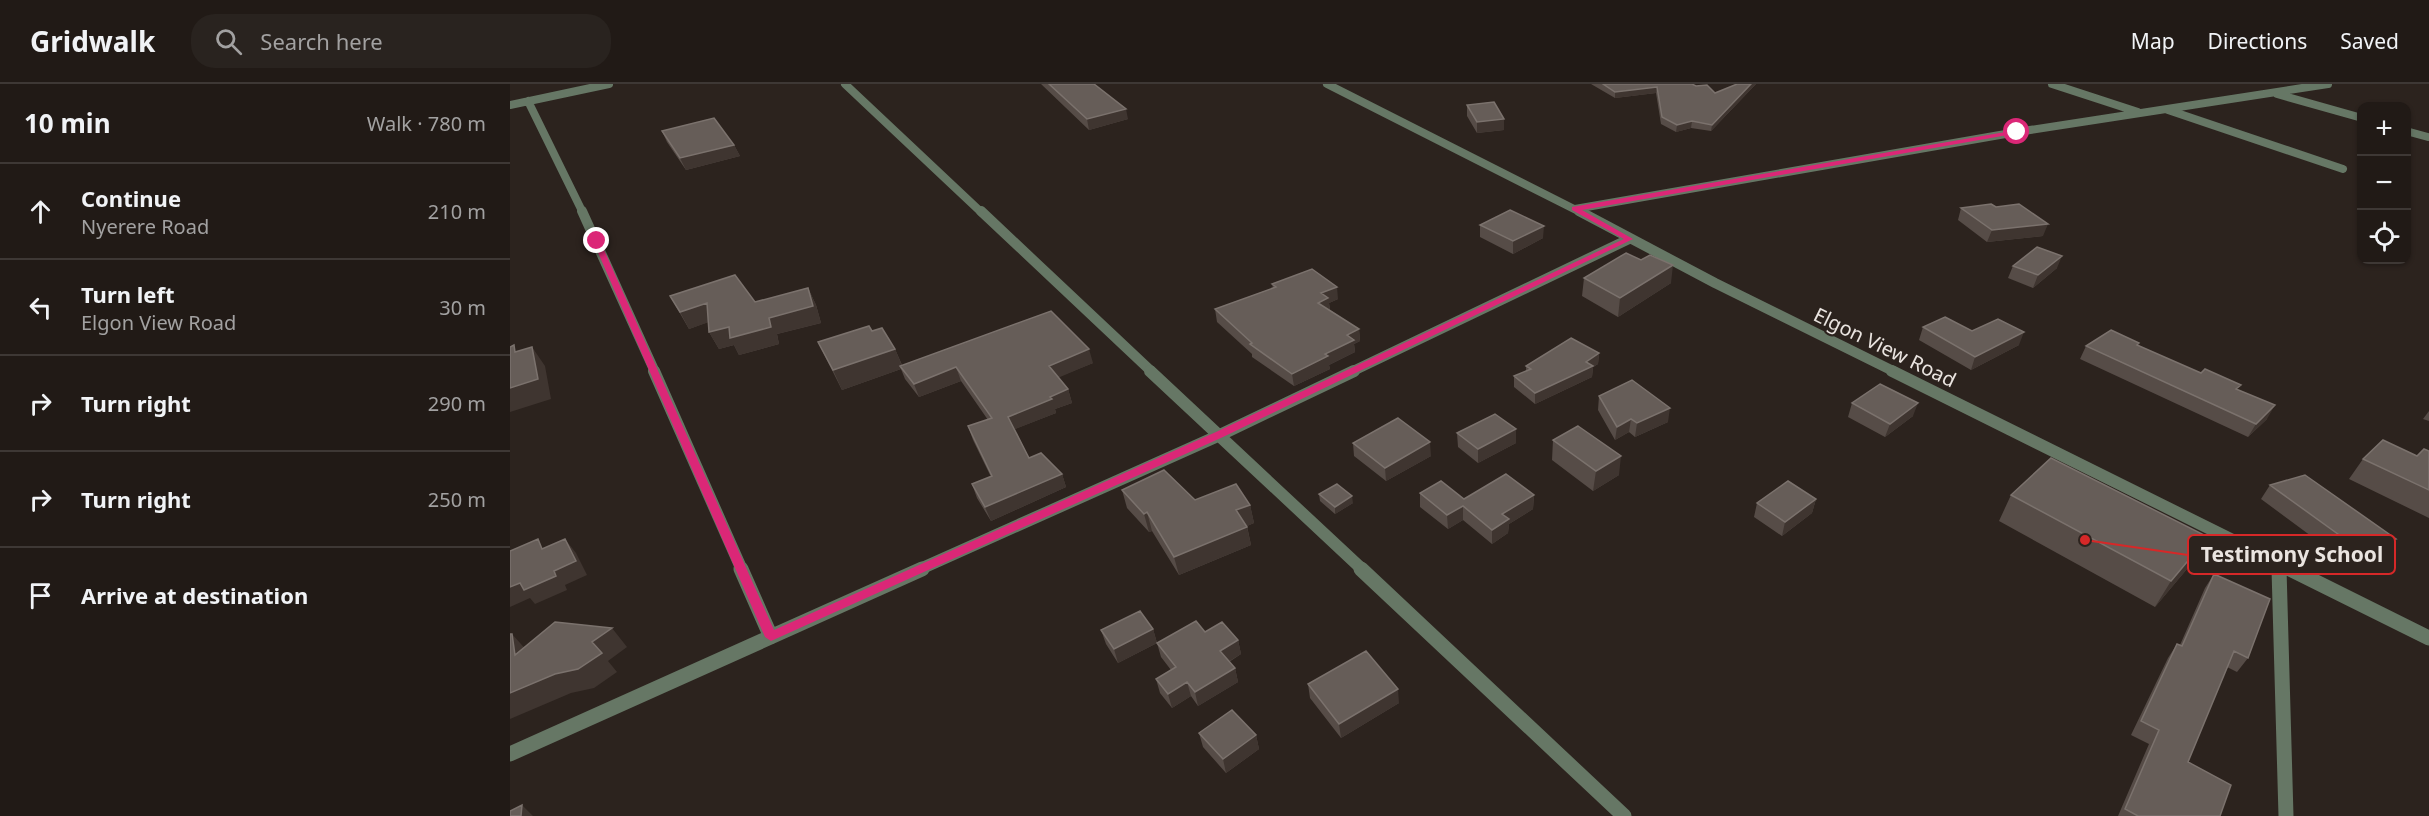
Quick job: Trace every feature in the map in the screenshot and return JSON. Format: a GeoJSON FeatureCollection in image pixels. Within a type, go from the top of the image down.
{"type":"FeatureCollection","features":[{"type":"Feature","properties":{"kind":"street"},"geometry":{"type":"LineString","coordinates":[[510,105],[609,84]]}},
{"type":"Feature","properties":{"kind":"street"},"geometry":{"type":"LineString","coordinates":[[845,84],[1624,816]]}},
{"type":"Feature","properties":{"kind":"street","name":"Elgon View Road"},"geometry":{"type":"LineString","coordinates":[[1327,84],[1575,209],[1629,239],[2429,639]]}},
{"type":"Feature","properties":{"kind":"street"},"geometry":{"type":"LineString","coordinates":[[2052,84],[2142,114]]}},
{"type":"Feature","properties":{"kind":"street"},"geometry":{"type":"LineString","coordinates":[[1575,209],[2017,132],[2328,84]]}},
{"type":"Feature","properties":{"kind":"street"},"geometry":{"type":"LineString","coordinates":[[2273,92],[2357,117]]}},
{"type":"Feature","properties":{"kind":"street"},"geometry":{"type":"LineString","coordinates":[[528,101],[597,241],[771,637]]}},
{"type":"Feature","properties":{"kind":"street"},"geometry":{"type":"LineString","coordinates":[[2166,110],[2343,169]]}},
{"type":"Feature","properties":{"kind":"street"},"geometry":{"type":"LineString","coordinates":[[2411,132],[2428,137]]}},
{"type":"Feature","properties":{"kind":"street"},"geometry":{"type":"LineString","coordinates":[[510,754],[1220,435],[1629,239]]}},
{"type":"Feature","properties":{"kind":"street"},"geometry":{"type":"LineString","coordinates":[[2279,564],[2286,816]]}},
{"type":"Feature","properties":{"kind":"building"},"geometry":{"type":"Polygon","coordinates":[[[1049,84],[1094,84],[1126,109],[1087,119],[1049,84]]]}},
{"type":"Feature","properties":{"kind":"building"},"geometry":{"type":"Polygon","coordinates":[[[1603,84],[1707,85],[1715,93],[1737,84],[1751,84],[1712,125],[1692,121],[1677,125],[1662,117],[1657,87],[1615,92],[1603,84]]]}},
{"type":"Feature","properties":{"kind":"building"},"geometry":{"type":"Polygon","coordinates":[[[1494,102],[1504,119],[1477,122],[1467,105],[1494,102]]]}},
{"type":"Feature","properties":{"kind":"building"},"geometry":{"type":"Polygon","coordinates":[[[714,118],[734,145],[680,158],[662,131],[714,118]]]}},
{"type":"Feature","properties":{"kind":"building"},"geometry":{"type":"Polygon","coordinates":[[[1991,204],[1996,207],[2019,204],[2048,224],[1992,230],[1961,208],[1991,204]]]}},
{"type":"Feature","properties":{"kind":"building"},"geometry":{"type":"Polygon","coordinates":[[[1510,210],[1544,226],[1513,241],[1480,225],[1510,210]]]}},
{"type":"Feature","properties":{"kind":"building"},"geometry":{"type":"Polygon","coordinates":[[[2037,247],[2062,256],[2038,275],[2013,266],[2037,247]]]}},
{"type":"Feature","properties":{"kind":"building"},"geometry":{"type":"Polygon","coordinates":[[[1626,253],[1641,260],[1650,255],[1673,265],[1620,298],[1584,278],[1626,253]]]}},
{"type":"Feature","properties":{"kind":"building"},"geometry":{"type":"Polygon","coordinates":[[[1312,269],[1337,287],[1321,293],[1328,298],[1318,303],[1359,329],[1347,335],[1354,340],[1292,374],[1250,344],[1252,343],[1215,309],[1276,287],[1272,284],[1312,269]]]}},
{"type":"Feature","properties":{"kind":"building"},"geometry":{"type":"Polygon","coordinates":[[[735,275],[755,302],[808,288],[813,306],[769,318],[771,327],[730,338],[729,327],[709,332],[707,303],[680,312],[670,296],[735,275]]]}},
{"type":"Feature","properties":{"kind":"building"},"geometry":{"type":"Polygon","coordinates":[[[1051,311],[1089,349],[1049,366],[1068,389],[1050,397],[1052,399],[1008,417],[1029,458],[1041,453],[1062,474],[985,507],[972,484],[992,476],[968,426],[992,418],[956,367],[914,384],[900,366],[1051,311]]]}},
{"type":"Feature","properties":{"kind":"building"},"geometry":{"type":"Polygon","coordinates":[[[1945,317],[1972,331],[1998,319],[2024,332],[1975,357],[1923,327],[1945,317]]]}},
{"type":"Feature","properties":{"kind":"building"},"geometry":{"type":"Polygon","coordinates":[[[869,326],[872,331],[882,328],[895,349],[833,370],[818,342],[869,326]]]}},
{"type":"Feature","properties":{"kind":"building"},"geometry":{"type":"Polygon","coordinates":[[[2111,330],[2139,343],[2137,345],[2201,373],[2205,369],[2241,385],[2236,389],[2275,405],[2256,424],[2086,346],[2111,330]]]}},
{"type":"Feature","properties":{"kind":"building"},"geometry":{"type":"Polygon","coordinates":[[[1571,338],[1599,353],[1586,362],[1593,366],[1535,393],[1514,376],[1531,369],[1526,366],[1571,338]]]}},
{"type":"Feature","properties":{"kind":"building"},"geometry":{"type":"Polygon","coordinates":[[[514,345],[515,352],[532,347],[538,379],[510,388],[510,347],[514,345]]]}},
{"type":"Feature","properties":{"kind":"building"},"geometry":{"type":"Polygon","coordinates":[[[1632,380],[1670,408],[1637,423],[1631,419],[1617,427],[1599,396],[1632,380]]]}},
{"type":"Feature","properties":{"kind":"building"},"geometry":{"type":"Polygon","coordinates":[[[1880,384],[1918,403],[1890,424],[1852,403],[1880,384]]]}},
{"type":"Feature","properties":{"kind":"building"},"geometry":{"type":"Polygon","coordinates":[[[1495,414],[1516,429],[1478,449],[1457,433],[1495,414]]]}},
{"type":"Feature","properties":{"kind":"building"},"geometry":{"type":"Polygon","coordinates":[[[1398,418],[1430,442],[1385,468],[1353,443],[1398,418]]]}},
{"type":"Feature","properties":{"kind":"building"},"geometry":{"type":"Polygon","coordinates":[[[1578,426],[1621,456],[1596,471],[1553,440],[1578,426]]]}},
{"type":"Feature","properties":{"kind":"building"},"geometry":{"type":"Polygon","coordinates":[[[2383,440],[2417,456],[2424,449],[2429,451],[2429,490],[2363,459],[2383,440]]]}},
{"type":"Feature","properties":{"kind":"building"},"geometry":{"type":"Polygon","coordinates":[[[2051,458],[2208,537],[2171,581],[2011,495],[2051,458]]]}},
{"type":"Feature","properties":{"kind":"building"},"geometry":{"type":"Polygon","coordinates":[[[1164,470],[1195,500],[1236,484],[1250,505],[1236,510],[1247,527],[1174,557],[1147,512],[1144,514],[1122,490],[1164,470]]]}},
{"type":"Feature","properties":{"kind":"building"},"geometry":{"type":"Polygon","coordinates":[[[1506,474],[1534,495],[1502,514],[1509,519],[1492,530],[1463,506],[1447,515],[1420,493],[1441,481],[1464,499],[1506,474]]]}},
{"type":"Feature","properties":{"kind":"building"},"geometry":{"type":"Polygon","coordinates":[[[2305,475],[2396,539],[2360,550],[2270,485],[2305,475]]]}},
{"type":"Feature","properties":{"kind":"building"},"geometry":{"type":"Polygon","coordinates":[[[1788,481],[1816,499],[1785,522],[1757,503],[1788,481]]]}},
{"type":"Feature","properties":{"kind":"building"},"geometry":{"type":"Polygon","coordinates":[[[1337,484],[1352,496],[1335,507],[1319,494],[1337,484]]]}},
{"type":"Feature","properties":{"kind":"building"},"geometry":{"type":"Polygon","coordinates":[[[538,539],[542,549],[565,539],[576,561],[554,571],[556,576],[524,590],[520,583],[510,587],[510,551],[538,539]]]}},
{"type":"Feature","properties":{"kind":"building"},"geometry":{"type":"Polygon","coordinates":[[[2214,574],[2270,599],[2248,658],[2234,651],[2188,762],[2231,785],[2220,816],[2138,816],[2125,809],[2159,730],[2141,721],[2177,644],[2182,646],[2214,574]]]}},
{"type":"Feature","properties":{"kind":"building"},"geometry":{"type":"Polygon","coordinates":[[[1140,611],[1153,629],[1114,649],[1101,630],[1140,611]]]}},
{"type":"Feature","properties":{"kind":"building"},"geometry":{"type":"Polygon","coordinates":[[[1196,621],[1205,632],[1222,622],[1238,640],[1220,651],[1235,668],[1195,692],[1187,682],[1168,694],[1156,679],[1176,667],[1157,643],[1196,621]]]}},
{"type":"Feature","properties":{"kind":"building"},"geometry":{"type":"Polygon","coordinates":[[[555,622],[612,628],[592,642],[602,653],[578,669],[555,674],[510,693],[510,634],[512,634],[515,655],[555,622]]]}},
{"type":"Feature","properties":{"kind":"building"},"geometry":{"type":"Polygon","coordinates":[[[1366,651],[1398,689],[1339,724],[1308,684],[1366,651]]]}},
{"type":"Feature","properties":{"kind":"building"},"geometry":{"type":"Polygon","coordinates":[[[1232,710],[1256,735],[1223,759],[1199,733],[1232,710]]]}},
{"type":"Feature","properties":{"kind":"building"},"geometry":{"type":"Polygon","coordinates":[[[522,805],[521,816],[510,816],[510,811],[522,805]]]}},
{"type":"Feature","properties":{"kind":"place","name":"Testimony School"},"geometry":{"type":"Point","coordinates":[2085,540]}},
{"type":"Feature","properties":{"kind":"route"},"geometry":{"type":"LineString","coordinates":[[597,241],[771,637],[1220,435],[1629,239],[1575,209],[1679,189],[2017,132]]}}]}
